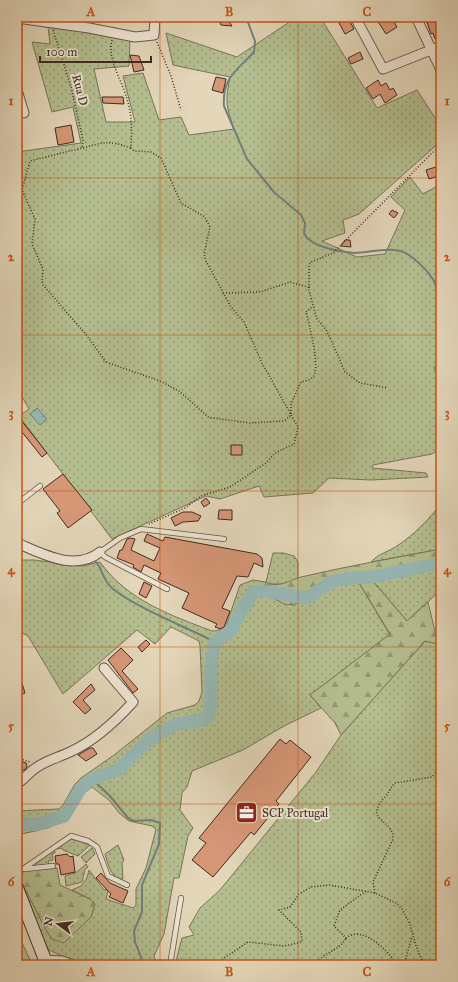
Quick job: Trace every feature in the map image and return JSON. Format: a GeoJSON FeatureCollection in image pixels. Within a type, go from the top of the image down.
{"type":"FeatureCollection","features":[{"type":"Feature","properties":{"kind":"street"},"geometry":{"type":"LineString","coordinates":[[17,18],[51,22],[135,37],[154,35],[156,17]]}},
{"type":"Feature","properties":{"kind":"street"},"geometry":{"type":"LineString","coordinates":[[355,17],[383,69],[441,46]]}},
{"type":"Feature","properties":{"kind":"street"},"geometry":{"type":"LineString","coordinates":[[416,17],[441,70]]}},
{"type":"Feature","properties":{"kind":"street"},"geometry":{"type":"LineString","coordinates":[[17,90],[24,113]]}},
{"type":"Feature","properties":{"kind":"street"},"geometry":{"type":"LineString","coordinates":[[17,544],[54,558],[71,561],[89,560],[100,552]]}},
{"type":"Feature","properties":{"kind":"street"},"geometry":{"type":"LineString","coordinates":[[17,784],[41,765],[70,752],[98,735],[122,715],[133,702],[104,668]]}},
{"type":"Feature","properties":{"kind":"street"},"geometry":{"type":"LineString","coordinates":[[17,888],[46,963],[62,961],[74,965]]}},
{"type":"Feature","properties":{"kind":"lane"},"geometry":{"type":"LineString","coordinates":[[17,504],[40,486]]}},
{"type":"Feature","properties":{"kind":"lane"},"geometry":{"type":"LineString","coordinates":[[167,589],[105,557],[100,552],[120,538],[140,529],[224,539]]}},
{"type":"Feature","properties":{"kind":"lane"},"geometry":{"type":"LineString","coordinates":[[23,869],[67,837],[76,836],[97,847],[108,876],[127,885]]}},
{"type":"Feature","properties":{"kind":"lane"},"geometry":{"type":"LineString","coordinates":[[17,870],[53,866]]}},
{"type":"Feature","properties":{"kind":"lane"},"geometry":{"type":"LineString","coordinates":[[170,965],[181,898]]}},
{"type":"Feature","properties":{"kind":"path","name":"Rua D"},"geometry":{"type":"LineString","coordinates":[[51,22],[71,87],[83,140],[82,148]]}},
{"type":"Feature","properties":{"kind":"path"},"geometry":{"type":"LineString","coordinates":[[116,34],[111,45],[112,59],[127,98],[132,130],[131,148]]}},
{"type":"Feature","properties":{"kind":"path"},"geometry":{"type":"LineString","coordinates":[[154,35],[171,76],[181,110]]}},
{"type":"Feature","properties":{"kind":"path"},"geometry":{"type":"LineString","coordinates":[[140,529],[185,508],[201,496],[230,488],[266,463],[275,453],[294,444],[298,427],[297,422],[291,415],[262,363],[244,322],[231,307],[206,261],[204,254],[210,227],[204,218],[181,203],[161,158],[151,152],[134,151],[131,148],[115,142],[103,142],[30,161],[22,190],[35,219],[32,244],[43,269],[43,286],[84,332],[104,359],[103,361],[160,381],[179,391],[208,417],[250,423],[284,421],[291,415],[292,404],[301,382],[311,379],[315,374],[314,345],[306,312],[313,306]]}},
{"type":"Feature","properties":{"kind":"path"},"geometry":{"type":"LineString","coordinates":[[388,388],[360,383],[346,372],[327,331],[317,319],[309,288],[309,265],[311,262],[333,253],[441,146]]}},
{"type":"Feature","properties":{"kind":"path"},"geometry":{"type":"LineString","coordinates":[[223,293],[260,292],[290,282],[309,288]]}},
{"type":"Feature","properties":{"kind":"path"},"geometry":{"type":"LineString","coordinates":[[17,758],[41,765]]}},
{"type":"Feature","properties":{"kind":"path"},"geometry":{"type":"LineString","coordinates":[[375,893],[373,882],[393,839],[392,830],[377,816],[376,810],[378,803],[384,799],[395,783],[432,777],[441,766]]}},
{"type":"Feature","properties":{"kind":"path"},"geometry":{"type":"LineString","coordinates":[[219,965],[224,958],[248,942],[284,946],[298,944],[302,941],[301,932],[279,910],[290,907],[299,894],[311,887],[328,885],[375,893],[396,904],[402,909],[410,924],[424,965]]}},
{"type":"Feature","properties":{"kind":"path"},"geometry":{"type":"LineString","coordinates":[[346,938],[334,926],[336,919],[340,910],[366,891]]}},
{"type":"Feature","properties":{"kind":"path"},"geometry":{"type":"LineString","coordinates":[[316,965],[323,955],[344,943],[346,938],[357,935],[370,938],[378,942],[395,961]]}},
{"type":"Feature","properties":{"kind":"path"},"geometry":{"type":"LineString","coordinates":[[404,965],[413,935]]}},
{"type":"Feature","properties":{"kind":"path"},"geometry":{"type":"LineString","coordinates":[[392,965],[395,961],[405,960]]}},
{"type":"Feature","properties":{"kind":"green space"},"geometry":{"type":"Polygon","coordinates":[[[297,17],[320,17],[377,108],[417,90],[441,127],[441,141],[359,214],[343,220],[345,233],[322,241],[357,257],[385,254],[405,210],[391,197],[410,177],[423,194],[441,184],[441,364],[434,367],[441,390],[441,448],[432,454],[373,465],[372,468],[426,473],[428,477],[371,480],[329,478],[313,493],[264,497],[259,486],[220,499],[206,496],[112,539],[19,416],[29,409],[17,388],[17,152],[81,143],[73,107],[52,112],[32,42],[50,44],[48,27],[66,27],[130,38],[129,66],[94,69],[106,122],[135,122],[123,76],[143,73],[159,120],[181,117],[189,135],[234,129],[227,103],[227,92],[230,77],[173,65],[166,33],[237,57],[297,17]]]}},
{"type":"Feature","properties":{"kind":"green space"},"geometry":{"type":"Polygon","coordinates":[[[441,504],[441,549],[371,562],[410,537],[441,504]]]}},
{"type":"Feature","properties":{"kind":"green space"},"geometry":{"type":"Polygon","coordinates":[[[441,549],[441,565],[371,579],[407,621],[428,602],[438,644],[425,641],[341,735],[335,723],[310,695],[390,634],[358,581],[334,584],[293,605],[284,604],[264,593],[266,582],[275,585],[319,573],[441,549]]]}},
{"type":"Feature","properties":{"kind":"green space"},"geometry":{"type":"Polygon","coordinates":[[[273,553],[283,553],[294,556],[298,562],[298,578],[287,584],[270,584],[293,605],[334,584],[358,581],[390,635],[310,695],[321,708],[284,726],[243,750],[192,771],[187,787],[182,793],[180,810],[193,828],[188,836],[179,878],[174,878],[164,934],[154,956],[157,965],[81,965],[49,950],[44,941],[23,886],[25,887],[52,939],[95,904],[90,899],[72,890],[81,886],[87,878],[89,870],[104,890],[106,889],[108,891],[106,899],[133,908],[136,905],[136,889],[146,868],[156,829],[152,826],[129,821],[119,813],[110,801],[92,787],[82,795],[71,816],[48,828],[17,835],[17,811],[59,809],[63,805],[75,784],[81,778],[114,755],[167,713],[195,705],[199,701],[202,692],[200,646],[199,641],[171,627],[155,644],[137,630],[63,694],[28,636],[17,630],[17,560],[34,560],[82,566],[100,562],[123,587],[150,605],[181,619],[212,631],[217,631],[224,627],[227,623],[240,585],[253,580],[266,582],[273,553]]]}},
{"type":"Feature","properties":{"kind":"green space"},"geometry":{"type":"Polygon","coordinates":[[[441,565],[441,590],[407,621],[371,579],[441,565]]]}},
{"type":"Feature","properties":{"kind":"green space"},"geometry":{"type":"Polygon","coordinates":[[[425,641],[441,644],[441,965],[175,965],[182,938],[194,935],[189,927],[200,908],[220,890],[316,772],[341,735],[425,641]]]}},
{"type":"Feature","properties":{"kind":"green space"},"geometry":{"type":"Polygon","coordinates":[[[72,839],[90,845],[78,856],[63,850],[62,848],[57,849],[63,841],[72,839]]]}},
{"type":"Feature","properties":{"kind":"green space"},"geometry":{"type":"Polygon","coordinates":[[[118,845],[124,860],[122,863],[123,879],[113,874],[105,854],[118,845]]]}},
{"type":"Feature","properties":{"kind":"green space"},"geometry":{"type":"Polygon","coordinates":[[[54,848],[55,853],[52,854],[53,860],[48,861],[49,864],[36,866],[36,863],[54,848]]]}},
{"type":"Feature","properties":{"kind":"green space"},"geometry":{"type":"Polygon","coordinates":[[[92,848],[95,854],[86,863],[81,857],[92,848]]]}},
{"type":"Feature","properties":{"kind":"green space"},"geometry":{"type":"Polygon","coordinates":[[[86,864],[88,867],[85,869],[82,882],[66,886],[65,876],[77,872],[86,864]]]}},
{"type":"Feature","properties":{"kind":"green space"},"geometry":{"type":"Polygon","coordinates":[[[57,868],[60,885],[90,899],[95,904],[91,917],[64,943],[52,939],[20,879],[22,873],[25,871],[57,868]]]}},
{"type":"Feature","properties":{"kind":"green space"},"geometry":{"type":"Polygon","coordinates":[[[17,932],[32,964],[32,965],[17,965],[17,932]]]}},
{"type":"Feature","properties":{"kind":"water"},"geometry":{"type":"Polygon","coordinates":[[[37,408],[47,419],[40,425],[30,414],[37,408]]]}},
{"type":"Feature","properties":{"kind":"building"},"geometry":{"type":"Polygon","coordinates":[[[217,17],[226,17],[232,26],[221,25],[217,17]]]}},
{"type":"Feature","properties":{"kind":"building"},"geometry":{"type":"Polygon","coordinates":[[[375,17],[391,17],[397,27],[386,34],[375,17]]]}},
{"type":"Feature","properties":{"kind":"building"},"geometry":{"type":"Polygon","coordinates":[[[429,17],[439,17],[441,22],[441,36],[435,39],[433,33],[431,34],[426,19],[429,17]]]}},
{"type":"Feature","properties":{"kind":"building"},"geometry":{"type":"Polygon","coordinates":[[[348,18],[354,29],[345,34],[339,23],[348,18]]]}},
{"type":"Feature","properties":{"kind":"building"},"geometry":{"type":"Polygon","coordinates":[[[360,52],[363,59],[351,64],[348,58],[360,52]]]}},
{"type":"Feature","properties":{"kind":"building"},"geometry":{"type":"Polygon","coordinates":[[[130,55],[139,56],[144,70],[134,72],[130,55]]]}},
{"type":"Feature","properties":{"kind":"building"},"geometry":{"type":"Polygon","coordinates":[[[216,77],[226,79],[223,93],[212,90],[216,77]]]}},
{"type":"Feature","properties":{"kind":"building"},"geometry":{"type":"Polygon","coordinates":[[[378,80],[381,86],[386,83],[390,90],[393,88],[397,95],[385,103],[380,94],[373,99],[366,88],[378,80]]]}},
{"type":"Feature","properties":{"kind":"building"},"geometry":{"type":"Polygon","coordinates":[[[102,97],[123,97],[124,104],[103,103],[102,97]]]}},
{"type":"Feature","properties":{"kind":"building"},"geometry":{"type":"Polygon","coordinates":[[[71,125],[74,142],[58,145],[55,128],[71,125]]]}},
{"type":"Feature","properties":{"kind":"building"},"geometry":{"type":"Polygon","coordinates":[[[439,166],[441,175],[429,179],[426,170],[439,166]]]}},
{"type":"Feature","properties":{"kind":"building"},"geometry":{"type":"Polygon","coordinates":[[[392,210],[398,213],[394,218],[389,214],[392,210]]]}},
{"type":"Feature","properties":{"kind":"building"},"geometry":{"type":"Polygon","coordinates":[[[345,240],[350,240],[351,247],[341,246],[345,240]]]}},
{"type":"Feature","properties":{"kind":"building"},"geometry":{"type":"Polygon","coordinates":[[[17,415],[47,453],[42,457],[18,427],[17,415]]]}},
{"type":"Feature","properties":{"kind":"building"},"geometry":{"type":"Polygon","coordinates":[[[231,445],[242,445],[242,455],[231,455],[231,445]]]}},
{"type":"Feature","properties":{"kind":"building"},"geometry":{"type":"Polygon","coordinates":[[[63,474],[92,510],[68,528],[57,513],[60,511],[43,489],[63,474]]]}},
{"type":"Feature","properties":{"kind":"building"},"geometry":{"type":"Polygon","coordinates":[[[206,498],[210,503],[204,507],[201,502],[206,498]]]}},
{"type":"Feature","properties":{"kind":"building"},"geometry":{"type":"Polygon","coordinates":[[[219,510],[232,510],[232,520],[218,519],[219,510]]]}},
{"type":"Feature","properties":{"kind":"building"},"geometry":{"type":"Polygon","coordinates":[[[183,512],[192,512],[201,516],[198,521],[183,522],[175,526],[171,518],[183,512]]]}},
{"type":"Feature","properties":{"kind":"building"},"geometry":{"type":"Polygon","coordinates":[[[147,534],[163,541],[165,537],[257,554],[262,558],[263,567],[254,563],[248,577],[237,576],[222,608],[230,611],[224,627],[220,629],[215,627],[217,624],[182,608],[189,593],[158,579],[161,573],[144,565],[141,572],[133,567],[134,565],[117,558],[127,539],[130,538],[135,539],[131,550],[154,561],[160,548],[144,541],[147,534]]]}},
{"type":"Feature","properties":{"kind":"building"},"geometry":{"type":"Polygon","coordinates":[[[144,582],[152,586],[146,598],[139,594],[144,582]]]}},
{"type":"Feature","properties":{"kind":"building"},"geometry":{"type":"Polygon","coordinates":[[[146,640],[150,644],[142,652],[138,647],[146,640]]]}},
{"type":"Feature","properties":{"kind":"building"},"geometry":{"type":"Polygon","coordinates":[[[121,648],[133,660],[122,671],[138,689],[133,693],[108,660],[121,648]]]}},
{"type":"Feature","properties":{"kind":"building"},"geometry":{"type":"Polygon","coordinates":[[[18,670],[25,693],[17,696],[17,671],[18,670]]]}},
{"type":"Feature","properties":{"kind":"building"},"geometry":{"type":"Polygon","coordinates":[[[91,684],[95,690],[83,700],[91,709],[85,714],[73,702],[91,684]]]}},
{"type":"Feature","properties":{"kind":"building"},"geometry":{"type":"Polygon","coordinates":[[[280,739],[286,744],[290,740],[311,757],[276,801],[279,804],[254,835],[251,832],[213,877],[192,860],[206,843],[199,838],[280,739]]]}},
{"type":"Feature","properties":{"kind":"building"},"geometry":{"type":"Polygon","coordinates":[[[90,748],[93,748],[97,754],[86,761],[78,755],[90,748]]]}},
{"type":"Feature","properties":{"kind":"building"},"geometry":{"type":"Polygon","coordinates":[[[21,762],[25,762],[27,766],[25,770],[21,770],[19,768],[19,764],[21,762]]]}},
{"type":"Feature","properties":{"kind":"building"},"geometry":{"type":"Polygon","coordinates":[[[67,854],[70,857],[73,856],[75,872],[61,875],[59,864],[56,864],[55,856],[67,854]]]}},
{"type":"Feature","properties":{"kind":"building"},"geometry":{"type":"Polygon","coordinates":[[[101,873],[110,883],[128,891],[123,903],[109,897],[111,894],[96,878],[101,873]]]}},
{"type":"Feature","properties":{"kind":"waterway"},"geometry":{"type":"LineString","coordinates":[[246,17],[255,41],[254,52],[236,70],[228,82],[225,88],[224,106],[247,159],[274,192],[301,215],[305,223],[304,234],[313,242],[326,248],[354,253],[394,250],[404,252],[409,255],[424,268],[434,281],[437,289],[441,314]]}},
{"type":"Feature","properties":{"kind":"waterway"},"geometry":{"type":"LineString","coordinates":[[95,561],[109,585],[123,596],[147,610],[209,639],[214,643]]}},
{"type":"Feature","properties":{"kind":"waterway"},"geometry":{"type":"LineString","coordinates":[[270,592],[307,598],[331,582],[351,578],[372,577],[441,563]]}},
{"type":"Feature","properties":{"kind":"waterway"},"geometry":{"type":"LineString","coordinates":[[17,823],[36,825],[64,816],[81,788],[92,779],[120,769],[150,739],[177,724],[201,720],[208,717],[211,705],[211,667],[214,643],[232,629],[242,609],[254,592],[262,591]]}},
{"type":"Feature","properties":{"kind":"waterway"},"geometry":{"type":"LineString","coordinates":[[92,779],[110,796],[128,818],[134,821],[151,820],[160,823],[159,844],[142,885],[142,912],[134,931],[135,942],[141,957],[140,965]]}},
{"type":"Feature","properties":{"kind":"place","name":"SCP Portugal"},"geometry":{"type":"Point","coordinates":[247,813]}}]}
